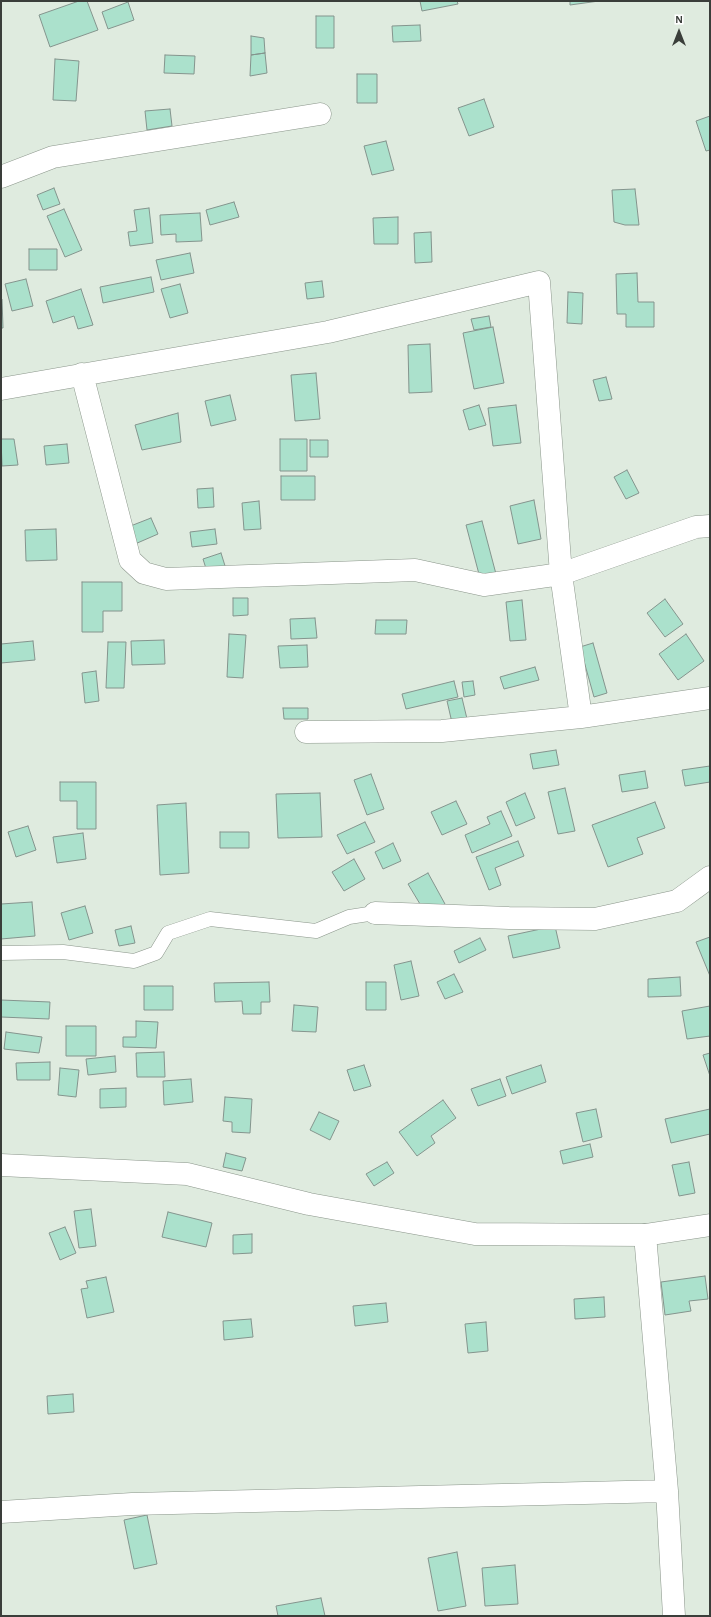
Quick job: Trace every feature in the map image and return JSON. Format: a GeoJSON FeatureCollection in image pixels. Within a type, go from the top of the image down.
{"type":"FeatureCollection","features":[{"type":"Feature","properties":{"kind":"street"},"geometry":{"type":"LineString","coordinates":[[1,177],[52,157],[320,114]]}},
{"type":"Feature","properties":{"kind":"street"},"geometry":{"type":"LineString","coordinates":[[1,389],[328,332],[539,282],[561,574],[581,717]]}},
{"type":"Feature","properties":{"kind":"street"},"geometry":{"type":"LineString","coordinates":[[82,374],[130,560],[144,573],[166,579],[415,570],[484,585],[561,574],[696,527],[710,526]]}},
{"type":"Feature","properties":{"kind":"street"},"geometry":{"type":"LineString","coordinates":[[306,732],[442,731],[581,717],[710,698]]}},
{"type":"Feature","properties":{"kind":"street"},"geometry":{"type":"LineString","coordinates":[[375,913],[509,918],[595,919],[677,901],[710,877]]}},
{"type":"Feature","properties":{"kind":"street"},"geometry":{"type":"LineString","coordinates":[[1,1165],[187,1174],[309,1204],[475,1234],[645,1235],[710,1225]]}},
{"type":"Feature","properties":{"kind":"street"},"geometry":{"type":"LineString","coordinates":[[645,1235],[667,1491],[674,1616]]}},
{"type":"Feature","properties":{"kind":"street"},"geometry":{"type":"LineString","coordinates":[[1,1512],[132,1504],[667,1491]]}},
{"type":"Feature","properties":{"kind":"lane"},"geometry":{"type":"LineString","coordinates":[[1,953],[63,952],[134,961],[156,953],[168,932],[210,919],[316,931],[349,917],[375,913]]}},
{"type":"Feature","properties":{"kind":"building"},"geometry":{"type":"Polygon","coordinates":[[[79,1],[87,1],[98,30],[50,47],[39,15],[79,1]]]}},
{"type":"Feature","properties":{"kind":"building"},"geometry":{"type":"Polygon","coordinates":[[[420,1],[457,1],[458,4],[422,11],[420,1]]]}},
{"type":"Feature","properties":{"kind":"building"},"geometry":{"type":"Polygon","coordinates":[[[570,1],[599,1],[570,5],[570,1]]]}},
{"type":"Feature","properties":{"kind":"building"},"geometry":{"type":"Polygon","coordinates":[[[128,2],[134,20],[108,29],[102,12],[128,2]]]}},
{"type":"Feature","properties":{"kind":"building"},"geometry":{"type":"Polygon","coordinates":[[[316,16],[334,16],[334,48],[316,48],[316,16]]]}},
{"type":"Feature","properties":{"kind":"building"},"geometry":{"type":"Polygon","coordinates":[[[420,25],[421,41],[393,42],[392,26],[420,25]]]}},
{"type":"Feature","properties":{"kind":"building"},"geometry":{"type":"Polygon","coordinates":[[[251,36],[264,38],[265,53],[251,55],[251,36]]]}},
{"type":"Feature","properties":{"kind":"building"},"geometry":{"type":"Polygon","coordinates":[[[265,53],[267,73],[250,76],[251,55],[265,53]]]}},
{"type":"Feature","properties":{"kind":"building"},"geometry":{"type":"Polygon","coordinates":[[[165,55],[195,56],[194,74],[164,73],[165,55]]]}},
{"type":"Feature","properties":{"kind":"building"},"geometry":{"type":"Polygon","coordinates":[[[55,59],[79,61],[76,101],[53,100],[55,59]]]}},
{"type":"Feature","properties":{"kind":"building"},"geometry":{"type":"Polygon","coordinates":[[[357,74],[377,74],[377,103],[357,103],[357,74]]]}},
{"type":"Feature","properties":{"kind":"building"},"geometry":{"type":"Polygon","coordinates":[[[484,99],[494,127],[469,136],[458,108],[484,99]]]}},
{"type":"Feature","properties":{"kind":"building"},"geometry":{"type":"Polygon","coordinates":[[[170,109],[172,126],[147,130],[145,111],[170,109]]]}},
{"type":"Feature","properties":{"kind":"building"},"geometry":{"type":"Polygon","coordinates":[[[710,116],[710,150],[706,151],[696,121],[710,116]]]}},
{"type":"Feature","properties":{"kind":"building"},"geometry":{"type":"Polygon","coordinates":[[[386,141],[394,170],[372,175],[364,146],[386,141]]]}},
{"type":"Feature","properties":{"kind":"building"},"geometry":{"type":"Polygon","coordinates":[[[54,188],[60,204],[43,210],[37,195],[54,188]]]}},
{"type":"Feature","properties":{"kind":"building"},"geometry":{"type":"Polygon","coordinates":[[[635,189],[639,225],[625,225],[614,222],[612,190],[635,189]]]}},
{"type":"Feature","properties":{"kind":"building"},"geometry":{"type":"Polygon","coordinates":[[[234,202],[239,217],[210,225],[206,210],[234,202]]]}},
{"type":"Feature","properties":{"kind":"building"},"geometry":{"type":"Polygon","coordinates":[[[149,208],[153,243],[130,246],[128,232],[137,231],[134,210],[149,208]]]}},
{"type":"Feature","properties":{"kind":"building"},"geometry":{"type":"Polygon","coordinates":[[[64,209],[82,250],[65,257],[47,216],[64,209]]]}},
{"type":"Feature","properties":{"kind":"building"},"geometry":{"type":"Polygon","coordinates":[[[200,213],[202,241],[176,242],[176,234],[161,235],[160,215],[200,213]]]}},
{"type":"Feature","properties":{"kind":"building"},"geometry":{"type":"Polygon","coordinates":[[[398,217],[398,244],[374,244],[373,218],[398,217]]]}},
{"type":"Feature","properties":{"kind":"building"},"geometry":{"type":"Polygon","coordinates":[[[431,232],[432,262],[415,263],[414,233],[431,232]]]}},
{"type":"Feature","properties":{"kind":"building"},"geometry":{"type":"Polygon","coordinates":[[[29,249],[57,249],[57,270],[29,270],[29,249]]]}},
{"type":"Feature","properties":{"kind":"building"},"geometry":{"type":"Polygon","coordinates":[[[190,253],[194,273],[161,280],[156,260],[190,253]]]}},
{"type":"Feature","properties":{"kind":"building"},"geometry":{"type":"Polygon","coordinates":[[[637,273],[638,302],[654,302],[654,327],[626,327],[626,314],[617,314],[616,274],[637,273]]]}},
{"type":"Feature","properties":{"kind":"building"},"geometry":{"type":"Polygon","coordinates":[[[151,277],[154,292],[103,303],[100,287],[151,277]]]}},
{"type":"Feature","properties":{"kind":"building"},"geometry":{"type":"Polygon","coordinates":[[[26,279],[33,306],[12,311],[5,284],[26,279]]]}},
{"type":"Feature","properties":{"kind":"building"},"geometry":{"type":"Polygon","coordinates":[[[322,281],[324,297],[307,299],[305,283],[322,281]]]}},
{"type":"Feature","properties":{"kind":"building"},"geometry":{"type":"Polygon","coordinates":[[[180,284],[188,313],[170,318],[161,289],[180,284]]]}},
{"type":"Feature","properties":{"kind":"building"},"geometry":{"type":"Polygon","coordinates":[[[81,289],[93,325],[78,329],[74,316],[53,323],[46,301],[81,289]]]}},
{"type":"Feature","properties":{"kind":"building"},"geometry":{"type":"Polygon","coordinates":[[[568,292],[583,293],[582,324],[567,323],[568,292]]]}},
{"type":"Feature","properties":{"kind":"building"},"geometry":{"type":"Polygon","coordinates":[[[2,299],[3,328],[1,328],[2,299]]]}},
{"type":"Feature","properties":{"kind":"building"},"geometry":{"type":"Polygon","coordinates":[[[489,316],[491,327],[474,330],[471,319],[489,316]]]}},
{"type":"Feature","properties":{"kind":"building"},"geometry":{"type":"Polygon","coordinates":[[[493,327],[504,383],[474,389],[463,333],[493,327]]]}},
{"type":"Feature","properties":{"kind":"building"},"geometry":{"type":"Polygon","coordinates":[[[430,344],[432,392],[409,393],[408,345],[430,344]]]}},
{"type":"Feature","properties":{"kind":"building"},"geometry":{"type":"Polygon","coordinates":[[[316,373],[320,419],[295,421],[291,375],[316,373]]]}},
{"type":"Feature","properties":{"kind":"building"},"geometry":{"type":"Polygon","coordinates":[[[606,377],[612,399],[599,401],[593,380],[606,377]]]}},
{"type":"Feature","properties":{"kind":"building"},"geometry":{"type":"Polygon","coordinates":[[[230,395],[236,420],[211,426],[205,401],[230,395]]]}},
{"type":"Feature","properties":{"kind":"building"},"geometry":{"type":"Polygon","coordinates":[[[479,405],[486,425],[469,430],[463,410],[479,405]]]}},
{"type":"Feature","properties":{"kind":"building"},"geometry":{"type":"Polygon","coordinates":[[[516,405],[521,443],[493,446],[488,408],[516,405]]]}},
{"type":"Feature","properties":{"kind":"building"},"geometry":{"type":"Polygon","coordinates":[[[178,413],[181,442],[142,450],[135,425],[178,413]]]}},
{"type":"Feature","properties":{"kind":"building"},"geometry":{"type":"Polygon","coordinates":[[[1,439],[14,439],[18,465],[2,466],[1,439]]]}},
{"type":"Feature","properties":{"kind":"building"},"geometry":{"type":"Polygon","coordinates":[[[280,439],[307,439],[307,471],[280,471],[280,439]]]}},
{"type":"Feature","properties":{"kind":"building"},"geometry":{"type":"Polygon","coordinates":[[[310,440],[328,440],[328,457],[310,457],[310,440]]]}},
{"type":"Feature","properties":{"kind":"building"},"geometry":{"type":"Polygon","coordinates":[[[67,444],[69,463],[46,465],[44,446],[67,444]]]}},
{"type":"Feature","properties":{"kind":"building"},"geometry":{"type":"Polygon","coordinates":[[[627,470],[639,493],[626,499],[614,477],[627,470]]]}},
{"type":"Feature","properties":{"kind":"building"},"geometry":{"type":"Polygon","coordinates":[[[281,476],[315,476],[315,500],[281,500],[281,476]]]}},
{"type":"Feature","properties":{"kind":"building"},"geometry":{"type":"Polygon","coordinates":[[[213,488],[214,507],[198,508],[197,489],[213,488]]]}},
{"type":"Feature","properties":{"kind":"building"},"geometry":{"type":"Polygon","coordinates":[[[534,500],[541,539],[518,544],[510,506],[534,500]]]}},
{"type":"Feature","properties":{"kind":"building"},"geometry":{"type":"Polygon","coordinates":[[[259,501],[261,529],[244,530],[242,503],[259,501]]]}},
{"type":"Feature","properties":{"kind":"building"},"geometry":{"type":"Polygon","coordinates":[[[151,518],[158,534],[135,544],[128,527],[151,518]]]}},
{"type":"Feature","properties":{"kind":"building"},"geometry":{"type":"Polygon","coordinates":[[[482,521],[496,574],[480,578],[466,525],[482,521]]]}},
{"type":"Feature","properties":{"kind":"building"},"geometry":{"type":"Polygon","coordinates":[[[56,529],[57,560],[26,561],[25,530],[56,529]]]}},
{"type":"Feature","properties":{"kind":"building"},"geometry":{"type":"Polygon","coordinates":[[[215,529],[217,544],[192,547],[190,532],[215,529]]]}},
{"type":"Feature","properties":{"kind":"building"},"geometry":{"type":"Polygon","coordinates":[[[221,553],[226,569],[208,575],[203,559],[221,553]]]}},
{"type":"Feature","properties":{"kind":"building"},"geometry":{"type":"Polygon","coordinates":[[[82,582],[122,582],[122,611],[103,611],[103,632],[82,632],[82,582]]]}},
{"type":"Feature","properties":{"kind":"building"},"geometry":{"type":"Polygon","coordinates":[[[233,598],[248,598],[248,615],[233,616],[233,598]]]}},
{"type":"Feature","properties":{"kind":"building"},"geometry":{"type":"Polygon","coordinates":[[[665,599],[683,624],[665,637],[647,613],[665,599]]]}},
{"type":"Feature","properties":{"kind":"building"},"geometry":{"type":"Polygon","coordinates":[[[522,600],[526,640],[510,641],[506,602],[522,600]]]}},
{"type":"Feature","properties":{"kind":"building"},"geometry":{"type":"Polygon","coordinates":[[[315,618],[317,638],[291,639],[290,619],[315,618]]]}},
{"type":"Feature","properties":{"kind":"building"},"geometry":{"type":"Polygon","coordinates":[[[376,620],[407,620],[406,634],[375,634],[376,620]]]}},
{"type":"Feature","properties":{"kind":"building"},"geometry":{"type":"Polygon","coordinates":[[[229,634],[246,635],[243,678],[227,677],[229,634]]]}},
{"type":"Feature","properties":{"kind":"building"},"geometry":{"type":"Polygon","coordinates":[[[686,634],[704,661],[678,680],[659,654],[686,634]]]}},
{"type":"Feature","properties":{"kind":"building"},"geometry":{"type":"Polygon","coordinates":[[[164,640],[165,664],[132,665],[131,641],[164,640]]]}},
{"type":"Feature","properties":{"kind":"building"},"geometry":{"type":"Polygon","coordinates":[[[33,641],[35,660],[1,663],[1,644],[33,641]]]}},
{"type":"Feature","properties":{"kind":"building"},"geometry":{"type":"Polygon","coordinates":[[[108,642],[126,642],[124,688],[106,688],[108,642]]]}},
{"type":"Feature","properties":{"kind":"building"},"geometry":{"type":"Polygon","coordinates":[[[593,643],[607,693],[594,697],[580,647],[593,643]]]}},
{"type":"Feature","properties":{"kind":"building"},"geometry":{"type":"Polygon","coordinates":[[[307,645],[308,667],[280,668],[278,646],[307,645]]]}},
{"type":"Feature","properties":{"kind":"building"},"geometry":{"type":"Polygon","coordinates":[[[535,667],[539,680],[504,689],[500,677],[535,667]]]}},
{"type":"Feature","properties":{"kind":"building"},"geometry":{"type":"Polygon","coordinates":[[[96,671],[99,701],[85,703],[82,673],[96,671]]]}},
{"type":"Feature","properties":{"kind":"building"},"geometry":{"type":"Polygon","coordinates":[[[454,681],[458,697],[406,709],[402,694],[454,681]]]}},
{"type":"Feature","properties":{"kind":"building"},"geometry":{"type":"Polygon","coordinates":[[[473,681],[475,695],[464,697],[462,682],[473,681]]]}},
{"type":"Feature","properties":{"kind":"building"},"geometry":{"type":"Polygon","coordinates":[[[462,698],[468,723],[453,727],[447,701],[462,698]]]}},
{"type":"Feature","properties":{"kind":"building"},"geometry":{"type":"Polygon","coordinates":[[[283,708],[308,708],[308,719],[284,719],[283,708]]]}},
{"type":"Feature","properties":{"kind":"building"},"geometry":{"type":"Polygon","coordinates":[[[556,750],[559,765],[533,769],[530,754],[556,750]]]}},
{"type":"Feature","properties":{"kind":"building"},"geometry":{"type":"Polygon","coordinates":[[[710,766],[710,782],[685,786],[682,770],[710,766]]]}},
{"type":"Feature","properties":{"kind":"building"},"geometry":{"type":"Polygon","coordinates":[[[645,771],[648,788],[622,792],[619,775],[645,771]]]}},
{"type":"Feature","properties":{"kind":"building"},"geometry":{"type":"Polygon","coordinates":[[[371,774],[384,809],[367,815],[354,780],[371,774]]]}},
{"type":"Feature","properties":{"kind":"building"},"geometry":{"type":"Polygon","coordinates":[[[60,782],[96,782],[96,829],[77,829],[77,801],[60,801],[60,782]]]}},
{"type":"Feature","properties":{"kind":"building"},"geometry":{"type":"Polygon","coordinates":[[[565,788],[575,831],[558,834],[548,792],[565,788]]]}},
{"type":"Feature","properties":{"kind":"building"},"geometry":{"type":"Polygon","coordinates":[[[320,793],[322,837],[278,838],[276,794],[320,793]]]}},
{"type":"Feature","properties":{"kind":"building"},"geometry":{"type":"Polygon","coordinates":[[[525,793],[535,818],[516,826],[506,802],[525,793]]]}},
{"type":"Feature","properties":{"kind":"building"},"geometry":{"type":"Polygon","coordinates":[[[456,801],[467,824],[442,835],[431,812],[456,801]]]}},
{"type":"Feature","properties":{"kind":"building"},"geometry":{"type":"Polygon","coordinates":[[[655,802],[665,828],[637,838],[643,854],[608,867],[592,825],[655,802]]]}},
{"type":"Feature","properties":{"kind":"building"},"geometry":{"type":"Polygon","coordinates":[[[186,803],[189,873],[160,875],[157,805],[186,803]]]}},
{"type":"Feature","properties":{"kind":"building"},"geometry":{"type":"Polygon","coordinates":[[[501,811],[512,836],[472,853],[465,835],[490,824],[487,817],[501,811]]]}},
{"type":"Feature","properties":{"kind":"building"},"geometry":{"type":"Polygon","coordinates":[[[365,822],[375,842],[347,854],[337,835],[365,822]]]}},
{"type":"Feature","properties":{"kind":"building"},"geometry":{"type":"Polygon","coordinates":[[[28,826],[36,850],[16,857],[8,832],[28,826]]]}},
{"type":"Feature","properties":{"kind":"building"},"geometry":{"type":"Polygon","coordinates":[[[220,832],[249,832],[249,848],[220,848],[220,832]]]}},
{"type":"Feature","properties":{"kind":"building"},"geometry":{"type":"Polygon","coordinates":[[[83,833],[86,859],[57,863],[53,837],[83,833]]]}},
{"type":"Feature","properties":{"kind":"building"},"geometry":{"type":"Polygon","coordinates":[[[518,841],[524,856],[495,868],[501,885],[489,890],[476,857],[518,841]]]}},
{"type":"Feature","properties":{"kind":"building"},"geometry":{"type":"Polygon","coordinates":[[[393,843],[401,861],[383,869],[375,852],[393,843]]]}},
{"type":"Feature","properties":{"kind":"building"},"geometry":{"type":"Polygon","coordinates":[[[354,859],[365,879],[344,891],[332,872],[354,859]]]}},
{"type":"Feature","properties":{"kind":"building"},"geometry":{"type":"Polygon","coordinates":[[[428,873],[445,904],[426,914],[408,884],[428,873]]]}},
{"type":"Feature","properties":{"kind":"building"},"geometry":{"type":"Polygon","coordinates":[[[32,902],[35,936],[1,939],[1,904],[32,902]]]}},
{"type":"Feature","properties":{"kind":"building"},"geometry":{"type":"Polygon","coordinates":[[[85,906],[93,933],[69,940],[61,913],[85,906]]]}},
{"type":"Feature","properties":{"kind":"building"},"geometry":{"type":"Polygon","coordinates":[[[131,926],[135,943],[119,946],[115,930],[131,926]]]}},
{"type":"Feature","properties":{"kind":"building"},"geometry":{"type":"Polygon","coordinates":[[[555,926],[560,948],[513,958],[508,936],[555,926]]]}},
{"type":"Feature","properties":{"kind":"building"},"geometry":{"type":"Polygon","coordinates":[[[710,937],[710,976],[696,942],[710,937]]]}},
{"type":"Feature","properties":{"kind":"building"},"geometry":{"type":"Polygon","coordinates":[[[480,938],[486,950],[459,963],[454,951],[480,938]]]}},
{"type":"Feature","properties":{"kind":"building"},"geometry":{"type":"Polygon","coordinates":[[[411,961],[419,996],[401,1000],[394,965],[411,961]]]}},
{"type":"Feature","properties":{"kind":"building"},"geometry":{"type":"Polygon","coordinates":[[[454,974],[463,992],[445,999],[437,982],[454,974]]]}},
{"type":"Feature","properties":{"kind":"building"},"geometry":{"type":"Polygon","coordinates":[[[680,977],[681,996],[648,997],[648,979],[680,977]]]}},
{"type":"Feature","properties":{"kind":"building"},"geometry":{"type":"Polygon","coordinates":[[[269,982],[270,1002],[261,1002],[261,1014],[243,1014],[242,1001],[215,1002],[214,983],[269,982]]]}},
{"type":"Feature","properties":{"kind":"building"},"geometry":{"type":"Polygon","coordinates":[[[366,982],[386,982],[386,1010],[366,1010],[366,982]]]}},
{"type":"Feature","properties":{"kind":"building"},"geometry":{"type":"Polygon","coordinates":[[[144,986],[173,986],[173,1010],[144,1010],[144,986]]]}},
{"type":"Feature","properties":{"kind":"building"},"geometry":{"type":"Polygon","coordinates":[[[1,1000],[50,1002],[49,1019],[1,1017],[1,1000]]]}},
{"type":"Feature","properties":{"kind":"building"},"geometry":{"type":"Polygon","coordinates":[[[294,1005],[318,1007],[316,1032],[292,1031],[294,1005]]]}},
{"type":"Feature","properties":{"kind":"building"},"geometry":{"type":"Polygon","coordinates":[[[710,1006],[710,1036],[687,1039],[682,1011],[710,1006]]]}},
{"type":"Feature","properties":{"kind":"building"},"geometry":{"type":"Polygon","coordinates":[[[136,1021],[158,1022],[156,1048],[123,1047],[123,1037],[136,1037],[136,1021]]]}},
{"type":"Feature","properties":{"kind":"building"},"geometry":{"type":"Polygon","coordinates":[[[66,1026],[96,1026],[96,1056],[66,1056],[66,1026]]]}},
{"type":"Feature","properties":{"kind":"building"},"geometry":{"type":"Polygon","coordinates":[[[6,1032],[42,1037],[39,1053],[4,1049],[6,1032]]]}},
{"type":"Feature","properties":{"kind":"building"},"geometry":{"type":"Polygon","coordinates":[[[164,1052],[165,1077],[137,1077],[136,1053],[164,1052]]]}},
{"type":"Feature","properties":{"kind":"building"},"geometry":{"type":"Polygon","coordinates":[[[710,1053],[710,1076],[703,1055],[710,1053]]]}},
{"type":"Feature","properties":{"kind":"building"},"geometry":{"type":"Polygon","coordinates":[[[115,1056],[116,1072],[88,1075],[86,1059],[115,1056]]]}},
{"type":"Feature","properties":{"kind":"building"},"geometry":{"type":"Polygon","coordinates":[[[50,1062],[50,1080],[17,1080],[16,1063],[50,1062]]]}},
{"type":"Feature","properties":{"kind":"building"},"geometry":{"type":"Polygon","coordinates":[[[364,1065],[371,1086],[354,1091],[347,1070],[364,1065]]]}},
{"type":"Feature","properties":{"kind":"building"},"geometry":{"type":"Polygon","coordinates":[[[541,1065],[546,1082],[512,1094],[506,1077],[541,1065]]]}},
{"type":"Feature","properties":{"kind":"building"},"geometry":{"type":"Polygon","coordinates":[[[60,1068],[79,1070],[76,1097],[58,1095],[60,1068]]]}},
{"type":"Feature","properties":{"kind":"building"},"geometry":{"type":"Polygon","coordinates":[[[191,1079],[193,1102],[164,1105],[163,1081],[191,1079]]]}},
{"type":"Feature","properties":{"kind":"building"},"geometry":{"type":"Polygon","coordinates":[[[500,1079],[506,1096],[478,1106],[471,1089],[500,1079]]]}},
{"type":"Feature","properties":{"kind":"building"},"geometry":{"type":"Polygon","coordinates":[[[126,1088],[126,1107],[100,1108],[100,1089],[126,1088]]]}},
{"type":"Feature","properties":{"kind":"building"},"geometry":{"type":"Polygon","coordinates":[[[225,1097],[252,1099],[250,1133],[232,1132],[232,1122],[223,1121],[225,1097]]]}},
{"type":"Feature","properties":{"kind":"building"},"geometry":{"type":"Polygon","coordinates":[[[443,1100],[456,1118],[431,1136],[435,1143],[417,1156],[399,1132],[443,1100]]]}},
{"type":"Feature","properties":{"kind":"building"},"geometry":{"type":"Polygon","coordinates":[[[596,1109],[602,1137],[583,1142],[576,1113],[596,1109]]]}},
{"type":"Feature","properties":{"kind":"building"},"geometry":{"type":"Polygon","coordinates":[[[710,1109],[710,1134],[671,1143],[665,1119],[710,1109]]]}},
{"type":"Feature","properties":{"kind":"building"},"geometry":{"type":"Polygon","coordinates":[[[319,1112],[339,1121],[330,1140],[310,1130],[319,1112]]]}},
{"type":"Feature","properties":{"kind":"building"},"geometry":{"type":"Polygon","coordinates":[[[590,1144],[593,1157],[563,1164],[560,1151],[590,1144]]]}},
{"type":"Feature","properties":{"kind":"building"},"geometry":{"type":"Polygon","coordinates":[[[226,1153],[246,1158],[242,1171],[223,1167],[226,1153]]]}},
{"type":"Feature","properties":{"kind":"building"},"geometry":{"type":"Polygon","coordinates":[[[387,1162],[394,1173],[374,1186],[366,1174],[387,1162]]]}},
{"type":"Feature","properties":{"kind":"building"},"geometry":{"type":"Polygon","coordinates":[[[689,1162],[695,1193],[679,1196],[672,1165],[689,1162]]]}},
{"type":"Feature","properties":{"kind":"building"},"geometry":{"type":"Polygon","coordinates":[[[91,1209],[96,1246],[79,1248],[74,1211],[91,1209]]]}},
{"type":"Feature","properties":{"kind":"building"},"geometry":{"type":"Polygon","coordinates":[[[168,1212],[212,1223],[206,1247],[162,1237],[168,1212]]]}},
{"type":"Feature","properties":{"kind":"building"},"geometry":{"type":"Polygon","coordinates":[[[65,1227],[76,1253],[60,1260],[49,1233],[65,1227]]]}},
{"type":"Feature","properties":{"kind":"building"},"geometry":{"type":"Polygon","coordinates":[[[252,1234],[252,1253],[233,1254],[233,1235],[252,1234]]]}},
{"type":"Feature","properties":{"kind":"building"},"geometry":{"type":"Polygon","coordinates":[[[705,1276],[708,1299],[689,1301],[691,1311],[665,1315],[661,1282],[705,1276]]]}},
{"type":"Feature","properties":{"kind":"building"},"geometry":{"type":"Polygon","coordinates":[[[106,1277],[114,1312],[87,1318],[81,1289],[88,1288],[86,1281],[106,1277]]]}},
{"type":"Feature","properties":{"kind":"building"},"geometry":{"type":"Polygon","coordinates":[[[604,1297],[605,1317],[575,1319],[574,1299],[604,1297]]]}},
{"type":"Feature","properties":{"kind":"building"},"geometry":{"type":"Polygon","coordinates":[[[386,1303],[388,1322],[355,1326],[353,1306],[386,1303]]]}},
{"type":"Feature","properties":{"kind":"building"},"geometry":{"type":"Polygon","coordinates":[[[251,1319],[253,1337],[224,1340],[223,1321],[251,1319]]]}},
{"type":"Feature","properties":{"kind":"building"},"geometry":{"type":"Polygon","coordinates":[[[486,1322],[488,1351],[468,1353],[465,1324],[486,1322]]]}},
{"type":"Feature","properties":{"kind":"building"},"geometry":{"type":"Polygon","coordinates":[[[73,1394],[74,1412],[48,1414],[47,1396],[73,1394]]]}},
{"type":"Feature","properties":{"kind":"building"},"geometry":{"type":"Polygon","coordinates":[[[147,1515],[157,1564],[134,1569],[124,1520],[147,1515]]]}},
{"type":"Feature","properties":{"kind":"building"},"geometry":{"type":"Polygon","coordinates":[[[457,1552],[466,1606],[438,1611],[428,1558],[457,1552]]]}},
{"type":"Feature","properties":{"kind":"building"},"geometry":{"type":"Polygon","coordinates":[[[515,1565],[518,1604],[485,1606],[482,1568],[515,1565]]]}},
{"type":"Feature","properties":{"kind":"building"},"geometry":{"type":"Polygon","coordinates":[[[321,1598],[325,1616],[278,1616],[276,1606],[321,1598]]]}}]}
